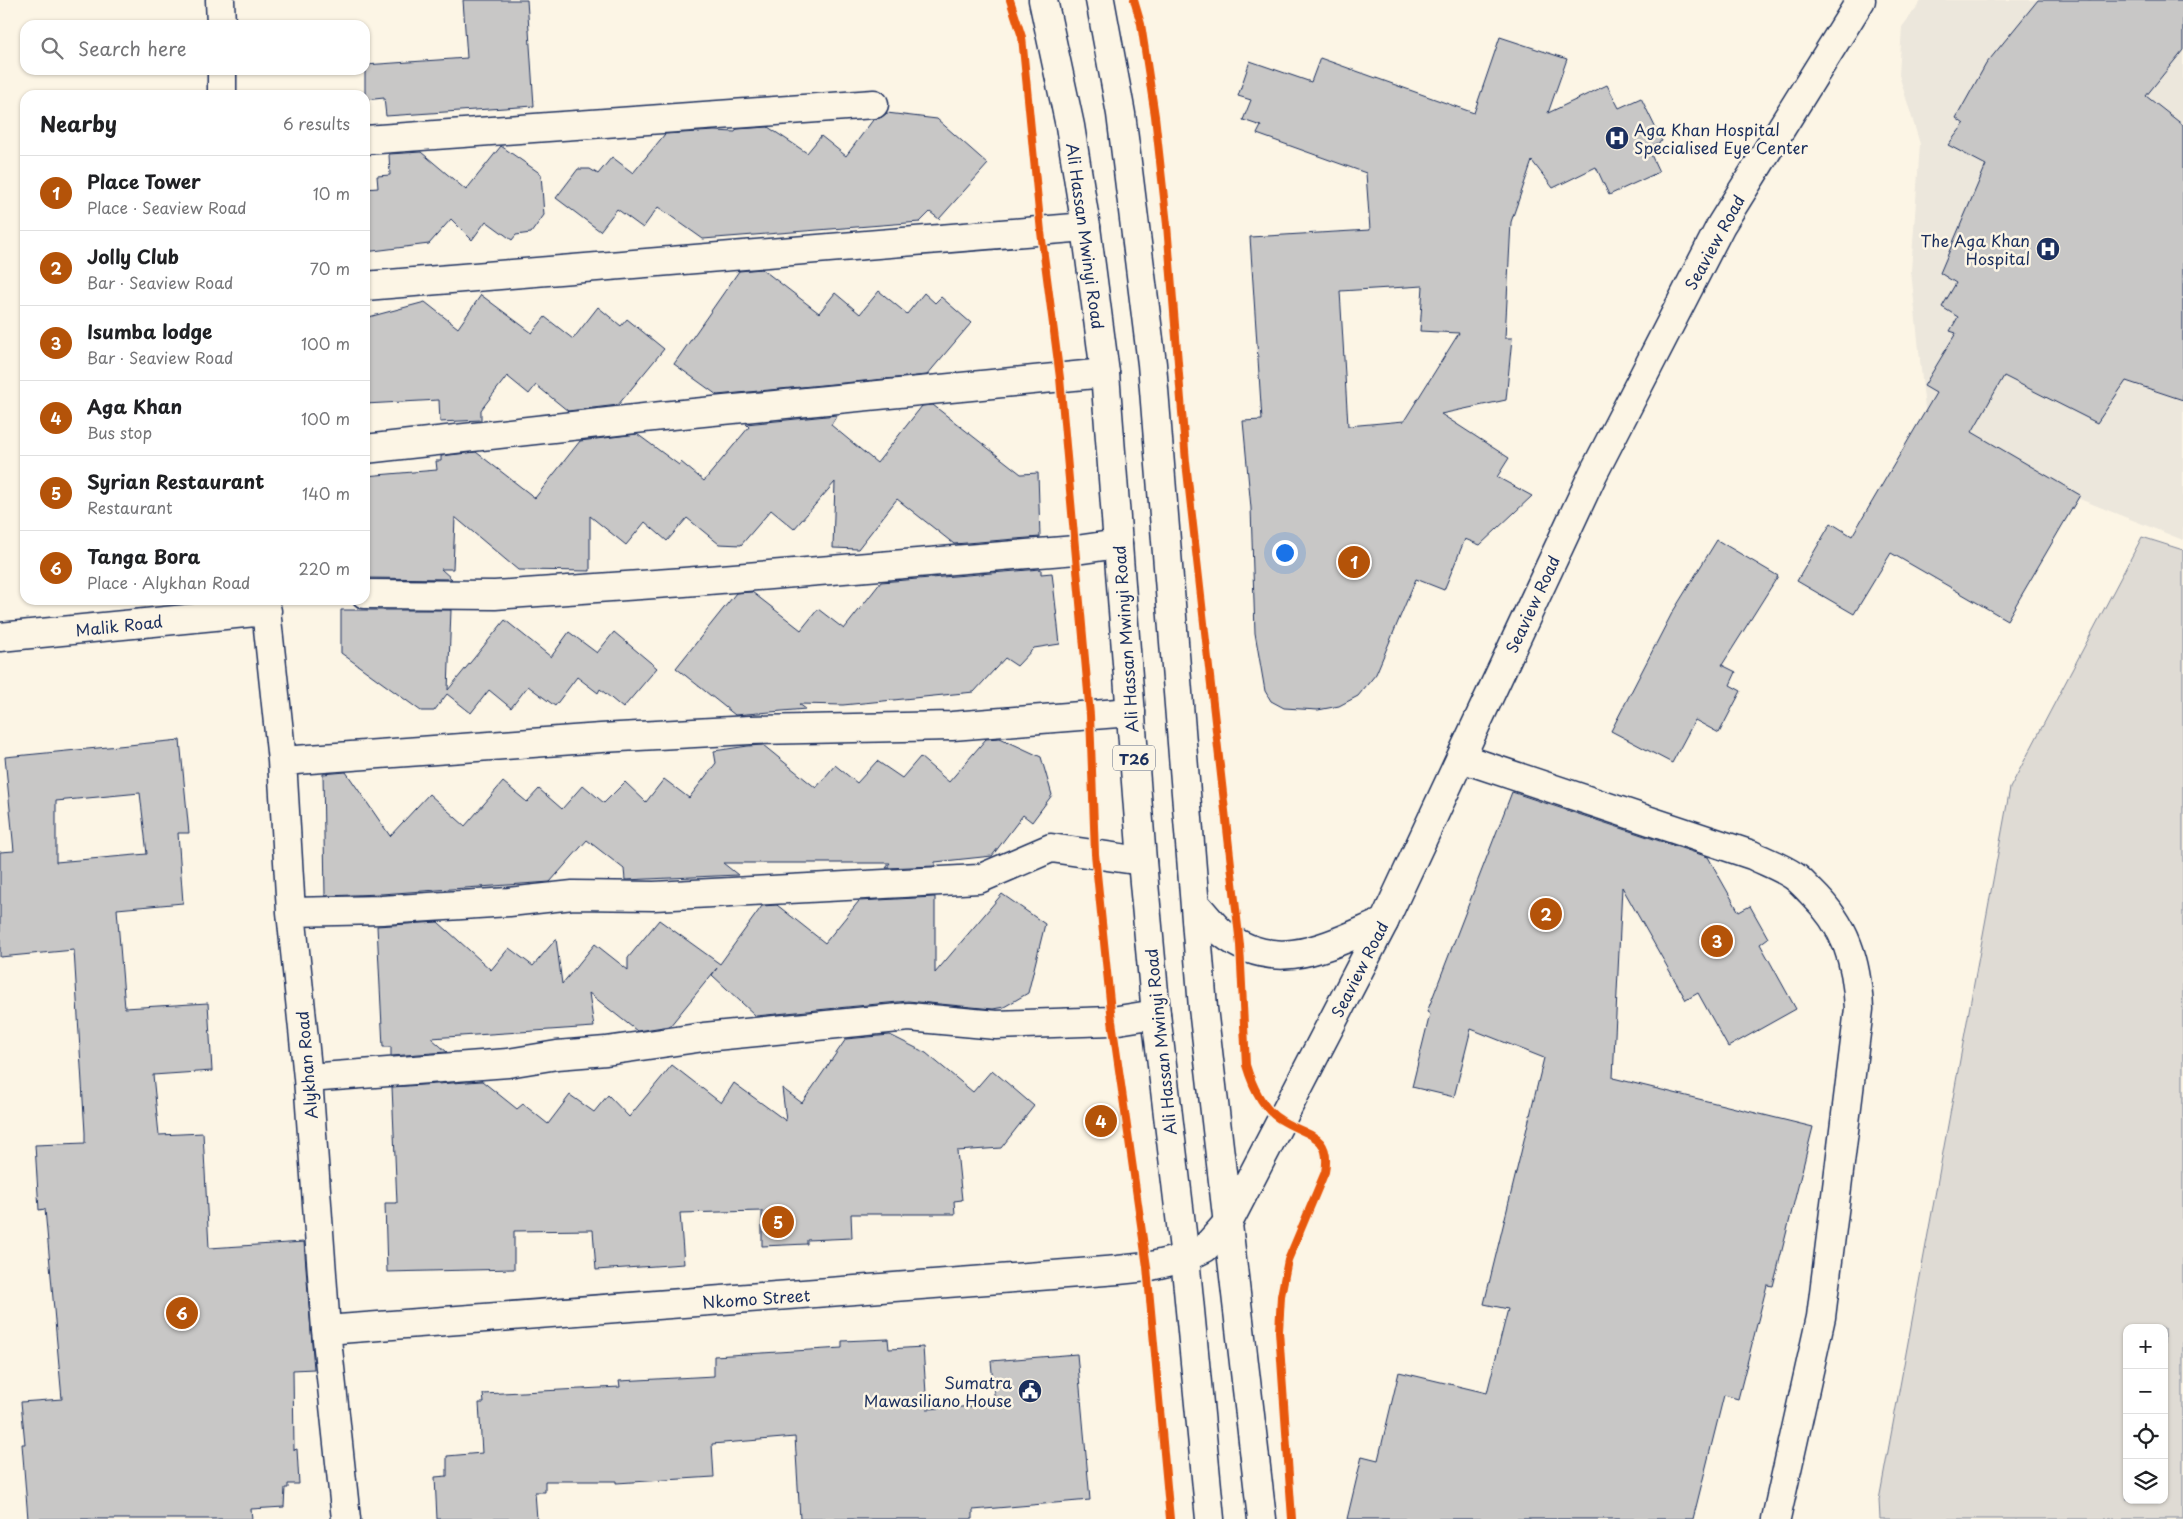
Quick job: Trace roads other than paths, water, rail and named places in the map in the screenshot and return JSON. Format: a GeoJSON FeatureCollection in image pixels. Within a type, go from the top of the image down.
{"type":"FeatureCollection","features":[{"type":"Feature","properties":{"kind":"main road"},"geometry":{"type":"LineString","coordinates":[[220,0],[221,20]]}},
{"type":"Feature","properties":{"kind":"main road","name":"Ali Hassan Mwinyi Road"},"geometry":{"type":"LineString","coordinates":[[1043,0],[1070,126],[1086,227],[1105,373],[1130,712],[1156,1014],[1185,1258],[1210,1519]]}},
{"type":"Feature","properties":{"kind":"main road"},"geometry":{"type":"LineString","coordinates":[[1100,0],[1121,114],[1152,364],[1203,1008],[1262,1519]]}},
{"type":"Feature","properties":{"kind":"main road","name":"Seaview Road"},"geometry":{"type":"LineString","coordinates":[[1185,1258],[1205,1248],[1229,1221],[1384,922],[1593,474],[1721,225],[1861,0]]}},
{"type":"Feature","properties":{"kind":"main road"},"geometry":{"type":"LineString","coordinates":[[222,75],[222,90]]}},
{"type":"Feature","properties":{"kind":"main road"},"geometry":{"type":"LineString","coordinates":[[370,140],[874,104]]}},
{"type":"Feature","properties":{"kind":"main road"},"geometry":{"type":"LineString","coordinates":[[370,286],[1086,227]]}},
{"type":"Feature","properties":{"kind":"main road"},"geometry":{"type":"LineString","coordinates":[[370,448],[662,416],[1105,373]]}},
{"type":"Feature","properties":{"kind":"main road"},"geometry":{"type":"LineString","coordinates":[[370,594],[515,594],[1066,551],[1118,544]]}},
{"type":"Feature","properties":{"kind":"main road","name":"Malik Road"},"geometry":{"type":"LineString","coordinates":[[0,637],[266,605]]}},
{"type":"Feature","properties":{"kind":"main road","name":"Alykhan Road"},"geometry":{"type":"LineString","coordinates":[[266,605],[282,761],[291,912],[308,1078],[326,1330],[346,1519]]}},
{"type":"Feature","properties":{"kind":"main road"},"geometry":{"type":"LineString","coordinates":[[282,761],[611,738],[750,730],[952,726],[1130,712]]}},
{"type":"Feature","properties":{"kind":"main road"},"geometry":{"type":"LineString","coordinates":[[1460,758],[1761,859],[1794,876],[1826,906],[1841,928],[1852,955],[1858,980],[1859,1009],[1821,1316],[1776,1519]]}},
{"type":"Feature","properties":{"kind":"main road"},"geometry":{"type":"LineString","coordinates":[[291,912],[382,910],[509,902],[573,895],[654,896],[979,879],[1051,848],[1142,861]]}},
{"type":"Feature","properties":{"kind":"main road"},"geometry":{"type":"LineString","coordinates":[[1195,904],[1221,932],[1240,945],[1260,952],[1285,956],[1312,952],[1384,922]]}},
{"type":"Feature","properties":{"kind":"main road"},"geometry":{"type":"LineString","coordinates":[[308,1078],[508,1063],[557,1054],[606,1050],[704,1036],[909,1017],[996,1025],[1112,1021],[1156,1014]]}},
{"type":"Feature","properties":{"kind":"main road","name":"Nkomo Street"},"geometry":{"type":"LineString","coordinates":[[326,1330],[1118,1270],[1147,1267],[1185,1258]]}},
{"type":"Feature","properties":{"kind":"place","name":"Aga Khan Hospital Specialised Eye Center"},"geometry":{"type":"Point","coordinates":[1617,138]}},
{"type":"Feature","properties":{"kind":"place","name":"The Aga Khan Hospital"},"geometry":{"type":"Point","coordinates":[2048,249]}},
{"type":"Feature","properties":{"kind":"place","name":"Place Tower"},"geometry":{"type":"Point","coordinates":[1354,562]}},
{"type":"Feature","properties":{"kind":"place","name":"Jolly Club"},"geometry":{"type":"Point","coordinates":[1546,914]}},
{"type":"Feature","properties":{"kind":"place","name":"Isumba lodge"},"geometry":{"type":"Point","coordinates":[1717,941]}},
{"type":"Feature","properties":{"kind":"place","name":"Aga Khan"},"geometry":{"type":"Point","coordinates":[1101,1121]}},
{"type":"Feature","properties":{"kind":"place","name":"Syrian Restaurant"},"geometry":{"type":"Point","coordinates":[778,1222]}},
{"type":"Feature","properties":{"kind":"place","name":"Tanga Bora"},"geometry":{"type":"Point","coordinates":[182,1313]}},
{"type":"Feature","properties":{"kind":"place","name":"Sumatra Mawasiliano House"},"geometry":{"type":"Point","coordinates":[1030,1391]}}]}
